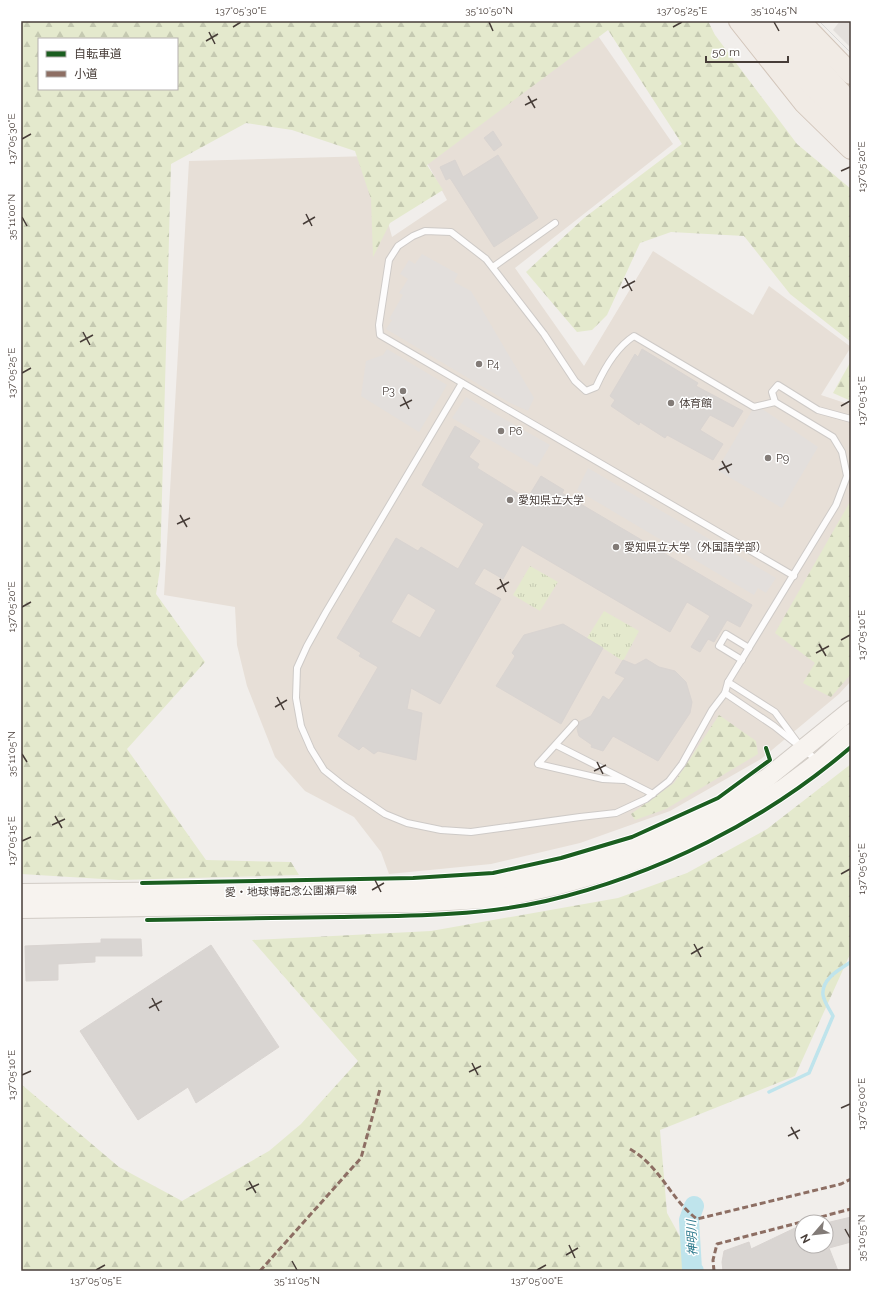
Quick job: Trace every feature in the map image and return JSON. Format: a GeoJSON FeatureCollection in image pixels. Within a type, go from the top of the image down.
{"type":"FeatureCollection","features":[{"type":"Feature","properties":{"kind":"main road"},"geometry":{"type":"LineString","coordinates":[[739,21],[804,103],[851,149]]}},
{"type":"Feature","properties":{"kind":"main road"},"geometry":{"type":"LineString","coordinates":[[760,21],[802,74],[851,125]]}},
{"type":"Feature","properties":{"kind":"main road"},"geometry":{"type":"LineString","coordinates":[[778,21],[851,104]]}},
{"type":"Feature","properties":{"kind":"main road"},"geometry":{"type":"LineString","coordinates":[[800,21],[851,74]]}},
{"type":"Feature","properties":{"kind":"main road","name":"愛・地球博記念公園瀬戸線"},"geometry":{"type":"LineString","coordinates":[[21,893],[416,889],[498,882],[601,858],[668,833],[736,797],[766,778],[803,750],[851,710]]}},
{"type":"Feature","properties":{"kind":"main road","name":"愛・地球博記念公園瀬戸線"},"geometry":{"type":"LineString","coordinates":[[21,909],[408,904],[500,898],[555,886],[608,872],[677,845],[750,809],[784,788],[820,761],[851,733]]}},
{"type":"Feature","properties":{"kind":"lane"},"geometry":{"type":"LineString","coordinates":[[493,267],[555,223]]}},
{"type":"Feature","properties":{"kind":"lane"},"geometry":{"type":"LineString","coordinates":[[775,402],[754,407],[634,336],[625,342],[602,375],[596,387],[586,391],[575,381],[544,334],[486,258],[451,232],[437,230],[425,231],[413,236],[398,246],[389,260],[379,325],[380,335],[794,576]]}},
{"type":"Feature","properties":{"kind":"lane"},"geometry":{"type":"LineString","coordinates":[[462,383],[326,612],[307,646],[297,668],[296,698],[301,726],[324,770],[344,786],[385,814],[407,823],[441,830],[471,832],[616,813],[646,799],[669,781],[682,764],[712,710],[725,693],[728,682],[836,505],[847,476],[842,452],[833,437],[775,402],[772,392],[778,385],[818,410],[851,419]]}},
{"type":"Feature","properties":{"kind":"lane"},"geometry":{"type":"LineString","coordinates":[[742,660],[719,646],[726,634],[749,648]]}},
{"type":"Feature","properties":{"kind":"lane"},"geometry":{"type":"LineString","coordinates":[[728,682],[775,712],[803,750]]}},
{"type":"Feature","properties":{"kind":"lane"},"geometry":{"type":"LineString","coordinates":[[725,693],[774,726],[803,750],[820,761]]}},
{"type":"Feature","properties":{"kind":"lane"},"geometry":{"type":"LineString","coordinates":[[575,723],[538,764],[603,780],[624,780]]}},
{"type":"Feature","properties":{"kind":"lane"},"geometry":{"type":"LineString","coordinates":[[556,745],[653,794]]}},
{"type":"Feature","properties":{"kind":"shaded area"},"geometry":{"type":"Polygon","coordinates":[[[840,21],[851,21],[851,48],[833,30],[840,21]]]}},
{"type":"Feature","properties":{"kind":"shaded area","name":"愛知県立大学"},"geometry":{"type":"Polygon","coordinates":[[[594,30],[673,144],[515,268],[584,366],[653,251],[753,315],[769,286],[851,347],[821,395],[851,405],[851,681],[839,694],[761,759],[670,811],[580,843],[491,864],[389,874],[381,852],[354,817],[305,791],[275,757],[247,686],[237,645],[235,607],[164,595],[189,161],[370,156],[392,237],[447,200],[424,157],[594,30]]]}},
{"type":"Feature","properties":{"kind":"shaded area","name":"P4"},"geometry":{"type":"Polygon","coordinates":[[[422,254],[458,274],[454,282],[471,291],[534,398],[528,411],[510,403],[386,329],[392,320],[389,319],[403,295],[399,293],[408,279],[400,274],[409,260],[415,264],[422,254]]]}},
{"type":"Feature","properties":{"kind":"shaded area","name":"P3"},"geometry":{"type":"Polygon","coordinates":[[[387,349],[447,385],[419,432],[361,396],[366,361],[383,355],[387,349]]]}},
{"type":"Feature","properties":{"kind":"shaded area","name":"P6"},"geometry":{"type":"Polygon","coordinates":[[[466,397],[550,445],[537,467],[452,418],[466,397]]]}},
{"type":"Feature","properties":{"kind":"shaded area","name":"P9"},"geometry":{"type":"Polygon","coordinates":[[[758,406],[818,447],[782,508],[717,470],[754,407],[758,406]]]}},
{"type":"Feature","properties":{"kind":"shaded area"},"geometry":{"type":"Polygon","coordinates":[[[588,468],[776,578],[766,593],[758,588],[754,595],[577,490],[588,468]]]}},
{"type":"Feature","properties":{"kind":"green space"},"geometry":{"type":"Polygon","coordinates":[[[21,21],[708,21],[715,35],[797,144],[851,189],[851,342],[790,294],[744,236],[671,232],[640,243],[607,315],[592,330],[577,332],[526,272],[584,218],[682,144],[608,30],[427,165],[443,190],[390,223],[373,257],[371,199],[355,151],[292,130],[246,123],[171,164],[160,569],[156,594],[205,662],[127,749],[206,860],[291,862],[299,875],[119,880],[21,874],[21,21]]]}},
{"type":"Feature","properties":{"kind":"green space"},"geometry":{"type":"Polygon","coordinates":[[[851,361],[851,401],[833,393],[851,361]]]}},
{"type":"Feature","properties":{"kind":"green space"},"geometry":{"type":"Polygon","coordinates":[[[851,500],[851,674],[831,697],[803,683],[815,663],[775,633],[851,500]]]}},
{"type":"Feature","properties":{"kind":"green space"},"geometry":{"type":"Polygon","coordinates":[[[530,566],[558,582],[540,611],[513,595],[530,566]]]}},
{"type":"Feature","properties":{"kind":"green space"},"geometry":{"type":"Polygon","coordinates":[[[604,611],[639,631],[623,661],[587,638],[604,611]]]}},
{"type":"Feature","properties":{"kind":"green space"},"geometry":{"type":"Polygon","coordinates":[[[719,715],[756,741],[758,754],[666,809],[635,820],[631,814],[674,783],[719,715]]]}},
{"type":"Feature","properties":{"kind":"green space"},"geometry":{"type":"Polygon","coordinates":[[[851,764],[851,952],[795,1076],[660,1130],[667,1213],[699,1271],[21,1271],[21,1084],[119,1167],[182,1201],[269,1151],[301,1124],[358,1061],[252,940],[431,931],[618,898],[687,873],[767,829],[851,764]]]}},
{"type":"Feature","properties":{"kind":"building"},"geometry":{"type":"Polygon","coordinates":[[[493,131],[502,145],[494,151],[484,138],[493,131]]]}},
{"type":"Feature","properties":{"kind":"building"},"geometry":{"type":"Polygon","coordinates":[[[498,155],[538,218],[494,247],[450,178],[446,180],[440,167],[455,160],[463,177],[498,155]]]}},
{"type":"Feature","properties":{"kind":"building","name":"体育館"},"geometry":{"type":"Polygon","coordinates":[[[642,349],[698,383],[696,386],[743,411],[733,427],[710,415],[700,430],[723,444],[713,460],[667,435],[665,438],[640,422],[639,425],[611,406],[615,400],[610,396],[635,354],[638,357],[642,349]]]}},
{"type":"Feature","properties":{"kind":"building"},"geometry":{"type":"Polygon","coordinates":[[[455,426],[480,441],[469,457],[479,464],[477,468],[527,499],[541,476],[564,490],[562,493],[752,605],[740,627],[727,620],[714,642],[708,639],[700,652],[691,647],[710,616],[687,602],[670,632],[522,545],[503,579],[484,568],[474,584],[501,599],[440,704],[411,688],[407,709],[422,713],[416,760],[378,751],[374,754],[363,746],[359,750],[338,736],[378,667],[359,656],[361,653],[337,638],[396,538],[418,551],[421,547],[458,569],[484,524],[422,485],[455,426]],[[408,593],[391,622],[420,638],[436,610],[408,593]]]}},
{"type":"Feature","properties":{"kind":"building"},"geometry":{"type":"Polygon","coordinates":[[[563,624],[603,648],[561,724],[496,686],[515,656],[512,653],[524,635],[563,624]]]}},
{"type":"Feature","properties":{"kind":"building"},"geometry":{"type":"Polygon","coordinates":[[[646,659],[659,667],[675,671],[686,682],[692,702],[690,713],[658,761],[613,736],[603,751],[591,747],[592,745],[579,736],[577,729],[579,722],[591,716],[603,696],[609,700],[625,678],[615,673],[623,660],[635,665],[646,659]]]}},
{"type":"Feature","properties":{"kind":"building"},"geometry":{"type":"Polygon","coordinates":[[[101,939],[141,939],[142,956],[95,956],[95,962],[58,964],[58,980],[26,981],[25,946],[101,943],[101,939]]]}},
{"type":"Feature","properties":{"kind":"building"},"geometry":{"type":"Polygon","coordinates":[[[211,945],[279,1047],[196,1103],[188,1087],[138,1120],[80,1031],[211,945]]]}},
{"type":"Feature","properties":{"kind":"building"},"geometry":{"type":"Polygon","coordinates":[[[851,1217],[851,1242],[834,1247],[834,1221],[851,1217]]]}},
{"type":"Feature","properties":{"kind":"building"},"geometry":{"type":"Polygon","coordinates":[[[794,1228],[794,1254],[831,1254],[838,1271],[723,1271],[722,1262],[724,1251],[749,1242],[751,1249],[794,1228]]]}},
{"type":"Feature","properties":{"kind":"waterway"},"geometry":{"type":"LineString","coordinates":[[769,1092],[809,1073],[833,1016],[824,998],[823,989],[828,979],[832,975],[851,962]]}},
{"type":"Feature","properties":{"kind":"waterway","name":"神明川"},"geometry":{"type":"LineString","coordinates":[[694,1206],[689,1220],[692,1269],[694,1271]]}},
{"type":"Feature","properties":{"kind":"tram line"},"geometry":{"type":"LineString","coordinates":[[819,21],[851,53]]}},
{"type":"Feature","properties":{"kind":"marked path"},"geometry":{"type":"LineString","coordinates":[[260,1271],[361,1158],[380,1089]]}},
{"type":"Feature","properties":{"kind":"marked path"},"geometry":{"type":"LineString","coordinates":[[630,1149],[650,1165],[680,1202],[697,1219],[841,1184],[851,1179]]}},
{"type":"Feature","properties":{"kind":"marked path"},"geometry":{"type":"LineString","coordinates":[[714,1271],[713,1260],[717,1244],[851,1209]]}},
{"type":"Feature","properties":{"kind":"cycle path"},"geometry":{"type":"LineString","coordinates":[[147,920],[444,914],[495,910],[546,901],[587,890],[628,876],[669,860],[708,842],[783,799],[818,774],[851,747]]}},
{"type":"Feature","properties":{"kind":"cycle path"},"geometry":{"type":"LineString","coordinates":[[142,883],[413,878],[493,873],[561,858],[632,837],[718,798],[770,760],[766,748]]}},
{"type":"Feature","properties":{"kind":"place","name":"P4"},"geometry":{"type":"Point","coordinates":[479,364]}},
{"type":"Feature","properties":{"kind":"place","name":"P3"},"geometry":{"type":"Point","coordinates":[403,391]}},
{"type":"Feature","properties":{"kind":"place","name":"体育館"},"geometry":{"type":"Point","coordinates":[671,403]}},
{"type":"Feature","properties":{"kind":"place","name":"P6"},"geometry":{"type":"Point","coordinates":[501,431]}},
{"type":"Feature","properties":{"kind":"place","name":"P9"},"geometry":{"type":"Point","coordinates":[768,458]}},
{"type":"Feature","properties":{"kind":"place","name":"愛知県立大学"},"geometry":{"type":"Point","coordinates":[510,500]}},
{"type":"Feature","properties":{"kind":"place","name":"愛知県立大学（外国語学部）"},"geometry":{"type":"Point","coordinates":[616,547]}}]}
